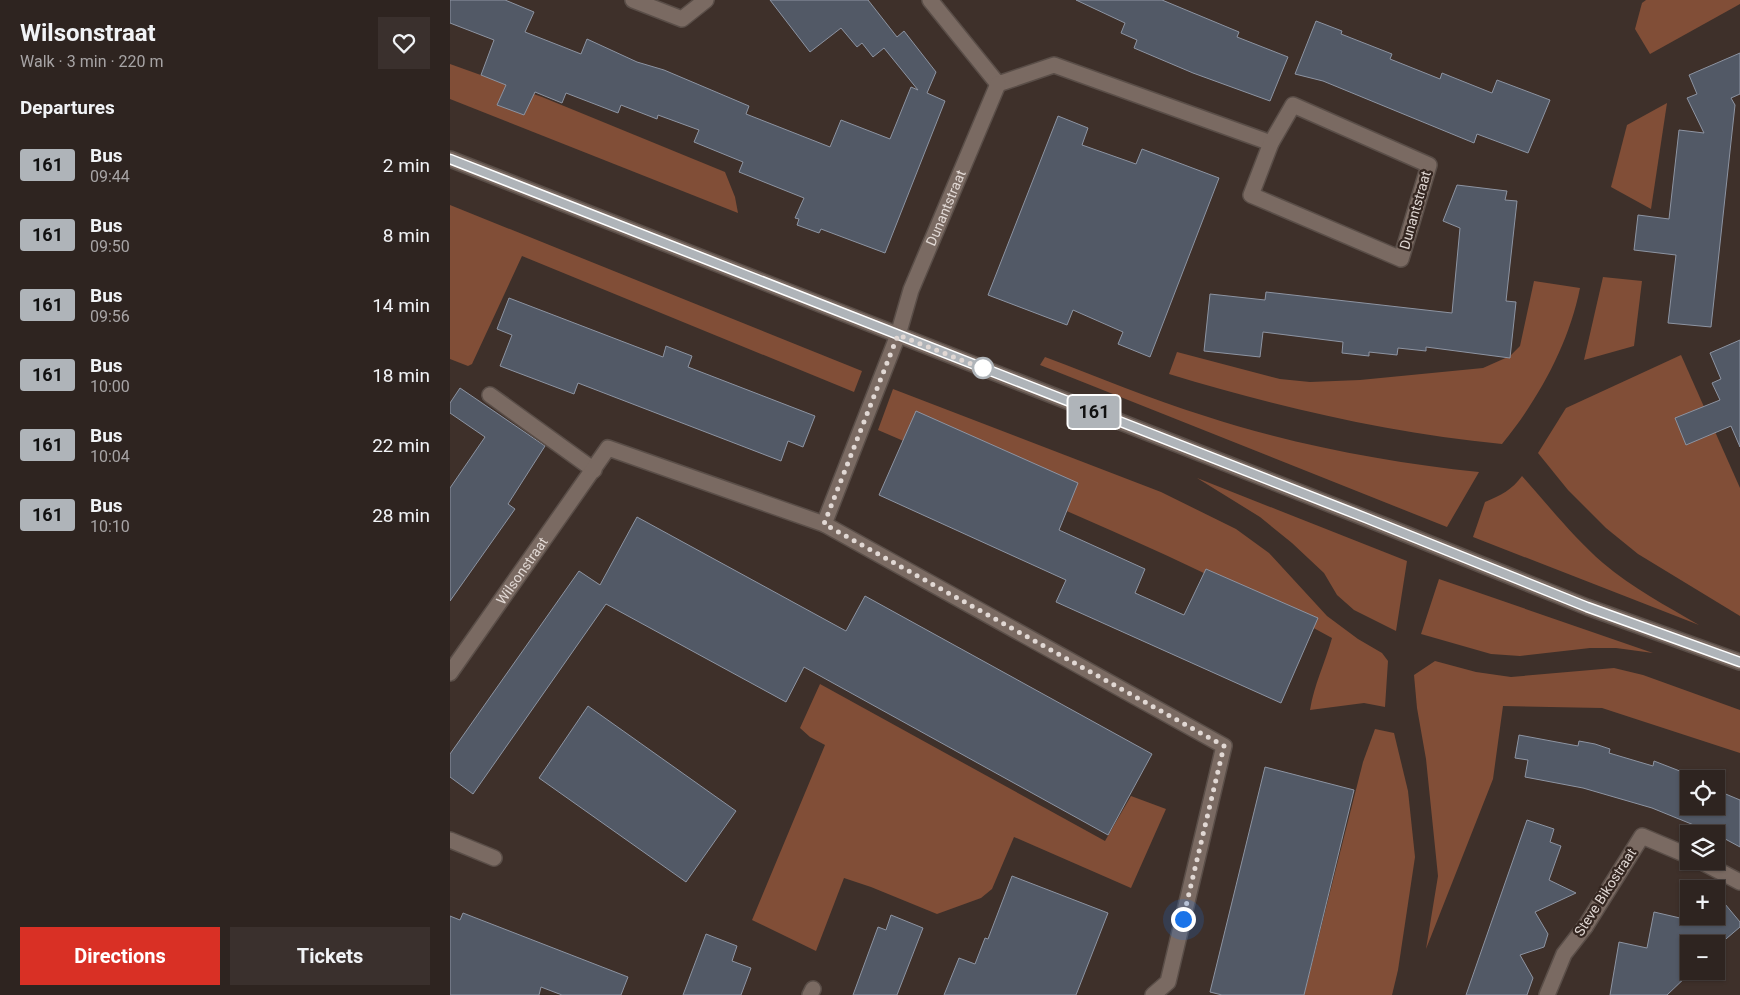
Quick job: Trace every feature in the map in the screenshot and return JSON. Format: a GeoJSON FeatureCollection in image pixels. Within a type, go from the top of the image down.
{"type":"FeatureCollection","features":[{"type":"Feature","properties":{"kind":"street"},"geometry":{"type":"LineString","coordinates":[[633,0],[682,20],[706,0]]}},
{"type":"Feature","properties":{"kind":"street"},"geometry":{"type":"LineString","coordinates":[[930,0],[998,84],[1054,64],[1271,143]]}},
{"type":"Feature","properties":{"kind":"street","name":"Dunantstraat"},"geometry":{"type":"LineString","coordinates":[[898,335],[911,290],[998,84]]}},
{"type":"Feature","properties":{"kind":"street","name":"Dunantstraat"},"geometry":{"type":"LineString","coordinates":[[1294,105],[1429,165],[1401,259],[1251,195],[1271,143],[1294,105]]}},
{"type":"Feature","properties":{"kind":"street"},"geometry":{"type":"LineString","coordinates":[[450,159],[1383,525],[1587,607],[1740,662]]}},
{"type":"Feature","properties":{"kind":"street"},"geometry":{"type":"LineString","coordinates":[[824,524],[898,335]]}},
{"type":"Feature","properties":{"kind":"street"},"geometry":{"type":"LineString","coordinates":[[490,395],[594,470]]}},
{"type":"Feature","properties":{"kind":"street","name":"Wilsonstraat"},"geometry":{"type":"LineString","coordinates":[[450,673],[608,448],[824,524],[1224,746],[1168,982],[1153,995]]}},
{"type":"Feature","properties":{"kind":"street","name":"Steve Bikostraat"},"geometry":{"type":"LineString","coordinates":[[1547,995],[1564,954],[1585,927],[1642,836],[1680,852]]}},
{"type":"Feature","properties":{"kind":"street"},"geometry":{"type":"LineString","coordinates":[[450,840],[494,858]]}},
{"type":"Feature","properties":{"kind":"street"},"geometry":{"type":"LineString","coordinates":[[1717,870],[1740,882]]}},
{"type":"Feature","properties":{"kind":"shaded area"},"geometry":{"type":"Polygon","coordinates":[[[1646,0],[1740,0],[1740,4],[1650,54],[1635,29],[1642,3],[1646,0]]]}},
{"type":"Feature","properties":{"kind":"shaded area"},"geometry":{"type":"Polygon","coordinates":[[[450,64],[542,97],[725,172],[735,197],[738,213],[450,99],[450,64]]]}},
{"type":"Feature","properties":{"kind":"shaded area"},"geometry":{"type":"Polygon","coordinates":[[[1667,103],[1651,209],[1611,187],[1627,125],[1667,103]]]}},
{"type":"Feature","properties":{"kind":"shaded area"},"geometry":{"type":"Polygon","coordinates":[[[450,205],[862,371],[854,392],[522,256],[472,364],[468,366],[450,359],[450,205]]]}},
{"type":"Feature","properties":{"kind":"shaded area"},"geometry":{"type":"Polygon","coordinates":[[[1603,277],[1642,281],[1634,346],[1584,360],[1603,277]]]}},
{"type":"Feature","properties":{"kind":"shaded area"},"geometry":{"type":"Polygon","coordinates":[[[1534,281],[1580,288],[1568,330],[1540,390],[1502,444],[1375,426],[1292,408],[1169,374],[1177,352],[1280,379],[1310,382],[1360,380],[1483,368],[1510,356],[1520,346],[1534,281]]]}},
{"type":"Feature","properties":{"kind":"shaded area"},"geometry":{"type":"Polygon","coordinates":[[[1681,355],[1740,488],[1740,616],[1638,554],[1606,528],[1568,490],[1538,453],[1566,408],[1681,355]]]}},
{"type":"Feature","properties":{"kind":"shaded area"},"geometry":{"type":"Polygon","coordinates":[[[1045,357],[1145,395],[1237,426],[1305,444],[1375,458],[1479,472],[1447,527],[1040,365],[1045,357]]]}},
{"type":"Feature","properties":{"kind":"shaded area"},"geometry":{"type":"Polygon","coordinates":[[[893,389],[1161,492],[1236,529],[1269,553],[1327,616],[1358,639],[1382,653],[1388,661],[1385,707],[1364,703],[1310,710],[1332,638],[1164,554],[878,430],[893,389]]]}},
{"type":"Feature","properties":{"kind":"shaded area"},"geometry":{"type":"Polygon","coordinates":[[[1522,476],[1571,532],[1603,563],[1638,589],[1699,625],[1473,537],[1485,502],[1506,492],[1522,476]]]}},
{"type":"Feature","properties":{"kind":"shaded area"},"geometry":{"type":"Polygon","coordinates":[[[1197,478],[1407,561],[1396,631],[1354,610],[1337,595],[1324,573],[1292,543],[1260,517],[1197,478]]]}},
{"type":"Feature","properties":{"kind":"shaded area"},"geometry":{"type":"Polygon","coordinates":[[[1439,579],[1653,653],[1616,648],[1590,648],[1520,656],[1491,654],[1421,634],[1439,579]]]}},
{"type":"Feature","properties":{"kind":"shaded area"},"geometry":{"type":"Polygon","coordinates":[[[1435,661],[1476,672],[1511,677],[1614,668],[1643,675],[1740,710],[1740,753],[1602,708],[1503,706],[1493,779],[1426,949],[1438,876],[1426,759],[1417,708],[1414,675],[1435,661]]]}},
{"type":"Feature","properties":{"kind":"shaded area"},"geometry":{"type":"Polygon","coordinates":[[[820,684],[1105,841],[1131,796],[1166,809],[1131,888],[1014,837],[992,889],[981,898],[937,914],[844,878],[816,951],[752,920],[825,745],[810,737],[800,728],[820,684]]]}},
{"type":"Feature","properties":{"kind":"shaded area"},"geometry":{"type":"Polygon","coordinates":[[[1375,729],[1394,733],[1408,791],[1415,857],[1398,970],[1392,995],[1304,995],[1363,762],[1375,729]]]}},
{"type":"Feature","properties":{"kind":"building"},"geometry":{"type":"Polygon","coordinates":[[[450,0],[505,0],[534,12],[525,32],[581,54],[587,39],[637,62],[664,70],[749,106],[746,114],[830,147],[841,120],[890,139],[911,87],[918,90],[884,48],[873,57],[862,43],[857,47],[841,28],[810,52],[770,0],[868,0],[897,37],[904,31],[936,72],[927,93],[945,101],[885,253],[821,229],[819,233],[797,225],[799,219],[795,218],[804,198],[739,172],[743,162],[694,142],[699,130],[658,115],[657,119],[621,105],[618,113],[566,93],[562,103],[535,92],[524,115],[497,105],[506,85],[481,75],[494,40],[450,23],[450,0]]]}},
{"type":"Feature","properties":{"kind":"building"},"geometry":{"type":"Polygon","coordinates":[[[1076,0],[1162,0],[1239,32],[1237,37],[1288,57],[1270,101],[1193,73],[1134,48],[1137,40],[1121,33],[1125,23],[1076,0]]]}},
{"type":"Feature","properties":{"kind":"building"},"geometry":{"type":"Polygon","coordinates":[[[1316,21],[1342,31],[1341,34],[1392,54],[1390,59],[1440,79],[1442,73],[1492,93],[1497,80],[1550,100],[1528,153],[1477,134],[1474,143],[1323,81],[1295,74],[1316,21]]]}},
{"type":"Feature","properties":{"kind":"building"},"geometry":{"type":"Polygon","coordinates":[[[1740,53],[1740,94],[1731,98],[1735,105],[1711,327],[1668,323],[1676,255],[1634,250],[1638,215],[1669,219],[1679,130],[1704,133],[1687,98],[1697,94],[1689,75],[1740,53]]]}},
{"type":"Feature","properties":{"kind":"building"},"geometry":{"type":"Polygon","coordinates":[[[1058,116],[1088,128],[1082,145],[1136,164],[1142,149],[1219,178],[1150,357],[1118,344],[1123,332],[1073,310],[1067,325],[988,295],[1058,116]]]}},
{"type":"Feature","properties":{"kind":"building"},"geometry":{"type":"Polygon","coordinates":[[[1457,185],[1507,191],[1505,200],[1517,201],[1506,301],[1516,302],[1510,358],[1426,347],[1426,351],[1398,348],[1397,355],[1369,352],[1369,356],[1342,353],[1343,342],[1263,332],[1260,357],[1204,351],[1210,294],[1265,300],[1266,292],[1452,313],[1460,228],[1443,221],[1457,185]]]}},
{"type":"Feature","properties":{"kind":"building"},"geometry":{"type":"Polygon","coordinates":[[[509,298],[663,357],[666,346],[692,356],[688,367],[815,416],[803,447],[788,441],[781,461],[578,383],[574,394],[500,366],[512,335],[497,329],[509,298]]]}},
{"type":"Feature","properties":{"kind":"building"},"geometry":{"type":"Polygon","coordinates":[[[1740,340],[1740,447],[1731,426],[1686,445],[1675,418],[1720,400],[1712,383],[1721,379],[1710,353],[1740,340]]]}},
{"type":"Feature","properties":{"kind":"building"},"geometry":{"type":"Polygon","coordinates":[[[460,388],[545,446],[508,504],[515,509],[450,601],[450,488],[485,437],[450,413],[450,403],[460,388]]]}},
{"type":"Feature","properties":{"kind":"building"},"geometry":{"type":"Polygon","coordinates":[[[916,411],[1078,483],[1059,530],[1145,569],[1135,593],[1184,615],[1206,569],[1318,618],[1281,703],[1056,602],[1066,580],[879,495],[916,411]]]}},
{"type":"Feature","properties":{"kind":"building"},"geometry":{"type":"Polygon","coordinates":[[[637,517],[846,631],[865,596],[1152,754],[1108,835],[804,667],[786,702],[606,604],[473,794],[450,777],[450,754],[579,571],[600,585],[637,517]]]}},
{"type":"Feature","properties":{"kind":"building"},"geometry":{"type":"Polygon","coordinates":[[[588,706],[736,811],[686,882],[539,778],[588,706]]]}},
{"type":"Feature","properties":{"kind":"building"},"geometry":{"type":"Polygon","coordinates":[[[1519,735],[1578,746],[1579,741],[1595,744],[1610,749],[1609,753],[1653,766],[1654,761],[1680,771],[1680,815],[1725,815],[1725,794],[1740,800],[1740,847],[1725,839],[1725,825],[1694,825],[1652,808],[1583,788],[1525,777],[1528,760],[1515,758],[1519,735]]]}},
{"type":"Feature","properties":{"kind":"building"},"geometry":{"type":"Polygon","coordinates":[[[1265,767],[1354,790],[1304,995],[1222,995],[1210,992],[1265,767]]]}},
{"type":"Feature","properties":{"kind":"building"},"geometry":{"type":"Polygon","coordinates":[[[1527,820],[1554,829],[1550,842],[1561,846],[1549,880],[1576,893],[1535,912],[1548,934],[1544,947],[1520,955],[1533,978],[1527,995],[1466,995],[1527,820]]]}},
{"type":"Feature","properties":{"kind":"building"},"geometry":{"type":"Polygon","coordinates":[[[1012,876],[1108,913],[1076,995],[944,995],[959,958],[975,964],[985,938],[988,939],[1012,876]]]}},
{"type":"Feature","properties":{"kind":"building"},"geometry":{"type":"Polygon","coordinates":[[[1725,904],[1740,922],[1740,927],[1725,940],[1725,935],[1680,935],[1680,980],[1683,980],[1667,995],[1610,995],[1619,942],[1647,948],[1654,912],[1680,918],[1680,925],[1725,925],[1725,904]]]}},
{"type":"Feature","properties":{"kind":"building"},"geometry":{"type":"Polygon","coordinates":[[[463,913],[628,977],[621,995],[562,995],[541,987],[539,995],[450,995],[450,916],[460,920],[463,913]]]}},
{"type":"Feature","properties":{"kind":"building"},"geometry":{"type":"Polygon","coordinates":[[[891,915],[923,928],[897,995],[853,995],[878,927],[886,930],[891,915]]]}},
{"type":"Feature","properties":{"kind":"building"},"geometry":{"type":"Polygon","coordinates":[[[706,934],[737,946],[732,961],[751,968],[741,995],[683,995],[706,934]]]}},
{"type":"Feature","properties":{"kind":"bus line","name":"161"},"geometry":{"type":"LineString","coordinates":[[450,159],[1366,518],[1587,607],[1740,662]]}},
{"type":"Feature","properties":{"kind":"route"},"geometry":{"type":"LineString","coordinates":[[983,368],[989,371],[898,335],[824,524],[1224,746],[1183,919]]}}]}
